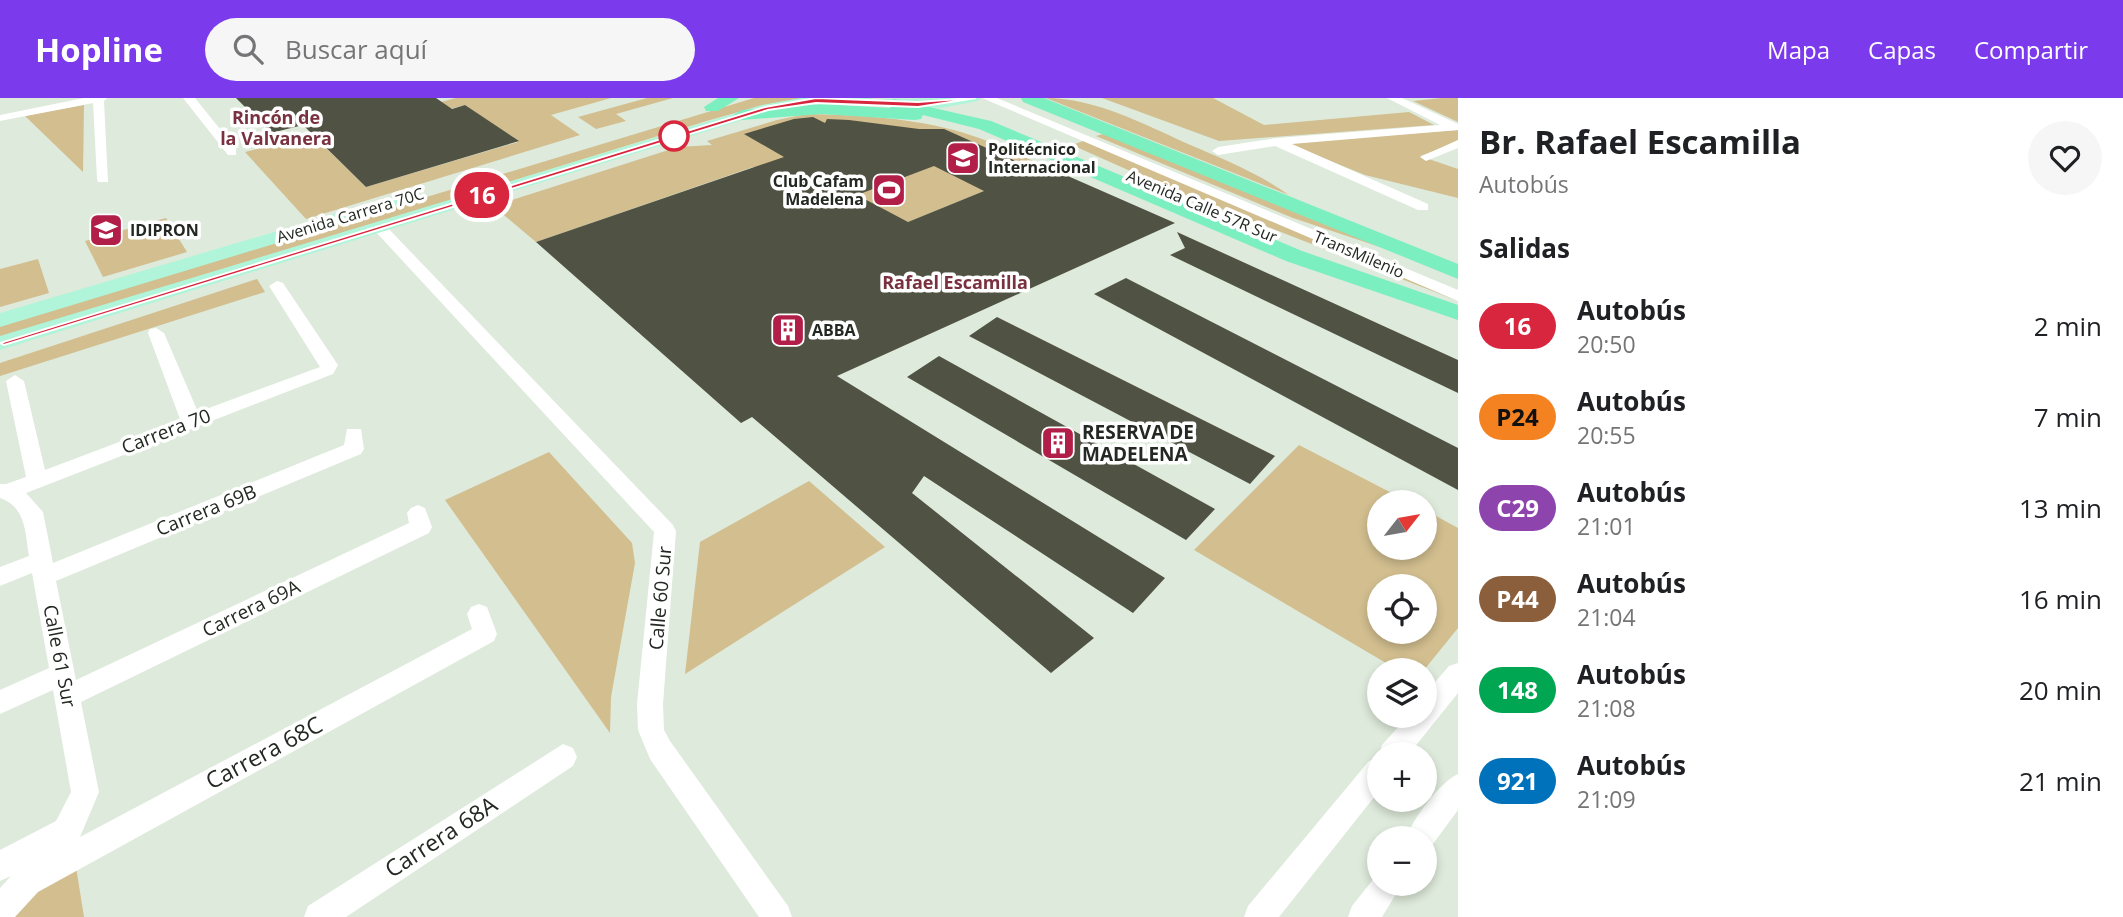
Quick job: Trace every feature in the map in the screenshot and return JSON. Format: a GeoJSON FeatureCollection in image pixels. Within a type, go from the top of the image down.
{"type":"FeatureCollection","features":[{"type":"Feature","properties":{"kind":"highway"},"geometry":{"type":"LineString","coordinates":[[712,107],[731,98]]}},
{"type":"Feature","properties":{"kind":"highway","name":"Avenida Calle 57R Sur"},"geometry":{"type":"LineString","coordinates":[[948,98],[1314,254],[1458,312]]}},
{"type":"Feature","properties":{"kind":"highway","name":"Avenida Calle 57R Sur"},"geometry":{"type":"LineString","coordinates":[[1029,98],[1098,136],[1391,244],[1458,272]]}},
{"type":"Feature","properties":{"kind":"highway"},"geometry":{"type":"LineString","coordinates":[[1073,98],[1092,104]]}},
{"type":"Feature","properties":{"kind":"highway"},"geometry":{"type":"LineString","coordinates":[[894,104],[958,117],[1294,256],[1458,312]]}},
{"type":"Feature","properties":{"kind":"highway"},"geometry":{"type":"LineString","coordinates":[[741,107],[883,111],[944,119],[1004,134]]}},
{"type":"Feature","properties":{"kind":"highway"},"geometry":{"type":"LineString","coordinates":[[1198,143],[1246,164]]}},
{"type":"Feature","properties":{"kind":"highway"},"geometry":{"type":"LineString","coordinates":[[1265,173],[1391,244]]}},
{"type":"Feature","properties":{"kind":"main road","name":"Avenida Carrera 70C"},"geometry":{"type":"LineString","coordinates":[[510,167],[712,107],[858,100],[894,104],[941,104],[973,98]]}},
{"type":"Feature","properties":{"kind":"main road","name":"Avenida Carrera 70C"},"geometry":{"type":"LineString","coordinates":[[0,343],[379,227],[741,107]]}},
{"type":"Feature","properties":{"kind":"main road","name":"Avenida Carrera 70C"},"geometry":{"type":"LineString","coordinates":[[0,320],[419,195]]}},
{"type":"Feature","properties":{"kind":"street"},"geometry":{"type":"LineString","coordinates":[[0,118],[38,104],[99,98],[103,179]]}},
{"type":"Feature","properties":{"kind":"street"},"geometry":{"type":"LineString","coordinates":[[189,98],[232,152]]}},
{"type":"Feature","properties":{"kind":"street","name":"TransMilenio"},"geometry":{"type":"LineString","coordinates":[[988,98],[1098,136],[1458,296]]}},
{"type":"Feature","properties":{"kind":"street","name":"TransMilenio"},"geometry":{"type":"LineString","coordinates":[[1000,98],[1098,136],[1305,225],[1458,282]]}},
{"type":"Feature","properties":{"kind":"street"},"geometry":{"type":"LineString","coordinates":[[1217,151],[1278,142],[1454,127],[1393,98]]}},
{"type":"Feature","properties":{"kind":"street"},"geometry":{"type":"LineString","coordinates":[[1278,142],[1423,207]]}},
{"type":"Feature","properties":{"kind":"street"},"geometry":{"type":"LineString","coordinates":[[1426,157],[1458,145]]}},
{"type":"Feature","properties":{"kind":"street","name":"Calle 60 Sur"},"geometry":{"type":"LineString","coordinates":[[379,227],[665,531],[650,704],[651,730],[673,772],[777,917]]}},
{"type":"Feature","properties":{"kind":"street","name":"Carrera 70"},"geometry":{"type":"LineString","coordinates":[[3,492],[318,375],[330,365],[276,286]]}},
{"type":"Feature","properties":{"kind":"street"},"geometry":{"type":"LineString","coordinates":[[156,333],[189,413],[190,422]]}},
{"type":"Feature","properties":{"kind":"street"},"geometry":{"type":"LineString","coordinates":[[15,382],[37,481]]}},
{"type":"Feature","properties":{"kind":"street","name":"Carrera 69B"},"geometry":{"type":"LineString","coordinates":[[0,577],[43,568],[354,449],[354,434]]}},
{"type":"Feature","properties":{"kind":"street","name":"Calle 61 Sur"},"geometry":{"type":"LineString","coordinates":[[0,910],[69,830],[80,810],[85,792],[32,512],[21,499],[3,492]]}},
{"type":"Feature","properties":{"kind":"street","name":"Carrera 69A"},"geometry":{"type":"LineString","coordinates":[[0,702],[65,684],[421,527],[418,513]]}},
{"type":"Feature","properties":{"kind":"street","name":"Carrera 68C"},"geometry":{"type":"LineString","coordinates":[[26,882],[485,634],[479,614]]}},
{"type":"Feature","properties":{"kind":"street"},"geometry":{"type":"LineString","coordinates":[[1437,699],[1458,674]]}},
{"type":"Feature","properties":{"kind":"street"},"geometry":{"type":"LineString","coordinates":[[1402,742],[1413,728]]}},
{"type":"Feature","properties":{"kind":"street","name":"Carrera 68A"},"geometry":{"type":"LineString","coordinates":[[318,917],[563,757]]}},
{"type":"Feature","properties":{"kind":"street"},"geometry":{"type":"LineString","coordinates":[[1259,917],[1367,785]]}},
{"type":"Feature","properties":{"kind":"street"},"geometry":{"type":"LineString","coordinates":[[1429,826],[1458,787]]}},
{"type":"Feature","properties":{"kind":"street"},"geometry":{"type":"LineString","coordinates":[[0,866],[69,830]]}},
{"type":"Feature","properties":{"kind":"street"},"geometry":{"type":"LineString","coordinates":[[1363,917],[1378,896]]}},
{"type":"Feature","properties":{"kind":"shaded area"},"geometry":{"type":"Polygon","coordinates":[[[456,98],[611,98],[551,115],[580,135],[306,219],[245,152],[456,98]],[[465,105],[322,144],[366,187],[518,142],[465,105]]]}},
{"type":"Feature","properties":{"kind":"shaded area"},"geometry":{"type":"Polygon","coordinates":[[[647,98],[673,98],[616,114],[626,121],[596,129],[578,117],[647,98]]]}},
{"type":"Feature","properties":{"kind":"shaded area"},"geometry":{"type":"Polygon","coordinates":[[[754,98],[803,98],[764,105],[710,120],[0,339],[0,326],[754,98]]]}},
{"type":"Feature","properties":{"kind":"shaded area"},"geometry":{"type":"Polygon","coordinates":[[[1046,98],[1083,102],[1137,121],[1240,167],[1289,195],[1046,98]]]}},
{"type":"Feature","properties":{"kind":"shaded area"},"geometry":{"type":"Polygon","coordinates":[[[1102,98],[1213,98],[1264,125],[1409,112],[1434,125],[1219,141],[1102,98]]]}},
{"type":"Feature","properties":{"kind":"shaded area"},"geometry":{"type":"Polygon","coordinates":[[[1458,98],[1458,122],[1413,101],[1458,98]]]}},
{"type":"Feature","properties":{"kind":"shaded area"},"geometry":{"type":"Polygon","coordinates":[[[84,105],[83,172],[25,116],[84,105]]]}},
{"type":"Feature","properties":{"kind":"shaded area","name":"Club Cafam Madelena"},"geometry":{"type":"Polygon","coordinates":[[[807,114],[886,118],[945,128],[985,140],[1045,166],[872,237],[753,167],[536,242],[493,206],[678,147],[712,145],[707,141],[807,114]]]}},
{"type":"Feature","properties":{"kind":"shaded area"},"geometry":{"type":"Polygon","coordinates":[[[1458,130],[1458,142],[1420,156],[1458,169],[1458,198],[1365,175],[1286,143],[1458,130]]]}},
{"type":"Feature","properties":{"kind":"shaded area"},"geometry":{"type":"Polygon","coordinates":[[[1107,133],[1398,253],[1293,218],[1096,136],[1107,133]]]}},
{"type":"Feature","properties":{"kind":"shaded area"},"geometry":{"type":"Polygon","coordinates":[[[1086,140],[1458,301],[1173,190],[1072,145],[1086,140]]]}},
{"type":"Feature","properties":{"kind":"shaded area"},"geometry":{"type":"Polygon","coordinates":[[[166,218],[187,252],[103,277],[85,241],[166,218]]]}},
{"type":"Feature","properties":{"kind":"shaded area"},"geometry":{"type":"Polygon","coordinates":[[[38,259],[49,293],[0,307],[0,269],[38,259]]]}},
{"type":"Feature","properties":{"kind":"shaded area"},"geometry":{"type":"Polygon","coordinates":[[[257,279],[265,292],[0,376],[0,363],[257,279]]]}},
{"type":"Feature","properties":{"kind":"shaded area"},"geometry":{"type":"Polygon","coordinates":[[[1299,445],[1386,490],[1367,490],[1367,560],[1437,560],[1437,517],[1458,528],[1458,628],[1434,658],[1378,658],[1194,550],[1299,445]]]}},
{"type":"Feature","properties":{"kind":"shaded area"},"geometry":{"type":"Polygon","coordinates":[[[549,452],[632,543],[635,563],[611,697],[610,733],[445,500],[549,452]]]}},
{"type":"Feature","properties":{"kind":"shaded area"},"geometry":{"type":"Polygon","coordinates":[[[809,481],[885,547],[685,674],[700,542],[809,481]]]}},
{"type":"Feature","properties":{"kind":"shaded area"},"geometry":{"type":"Polygon","coordinates":[[[76,867],[84,917],[10,917],[35,890],[76,867]]]}},
{"type":"Feature","properties":{"kind":"building"},"geometry":{"type":"Polygon","coordinates":[[[236,98],[436,98],[452,109],[465,105],[519,141],[366,187],[303,125],[271,133],[236,98]]]}},
{"type":"Feature","properties":{"kind":"building","name":"ABBA"},"geometry":{"type":"Polygon","coordinates":[[[813,117],[825,123],[827,119],[849,120],[919,129],[944,129],[1036,170],[1045,166],[1175,223],[837,376],[1165,578],[1133,613],[924,476],[912,493],[1094,638],[1051,673],[752,417],[741,423],[536,242],[784,157],[744,134],[794,119],[813,117]],[[934,166],[857,195],[908,222],[984,191],[934,166]]]}},
{"type":"Feature","properties":{"kind":"building"},"geometry":{"type":"Polygon","coordinates":[[[1177,232],[1458,360],[1458,393],[1170,255],[1185,248],[1177,232]]]}},
{"type":"Feature","properties":{"kind":"building"},"geometry":{"type":"Polygon","coordinates":[[[1126,278],[1458,448],[1458,490],[1094,294],[1126,278]]]}},
{"type":"Feature","properties":{"kind":"building"},"geometry":{"type":"Polygon","coordinates":[[[997,317],[1275,456],[1250,484],[969,336],[997,317]]]}},
{"type":"Feature","properties":{"kind":"building","name":"RESERVA DE MADELENA"},"geometry":{"type":"Polygon","coordinates":[[[939,356],[1215,509],[1186,540],[907,377],[939,356]]]}},
{"type":"Feature","properties":{"kind":"bus line","name":"16"},"geometry":{"type":"LineString","coordinates":[[0,343],[767,108],[816,100],[918,105],[973,98]]}},
{"type":"Feature","properties":{"kind":"place","name":"Politécnico Internacional"},"geometry":{"type":"Point","coordinates":[963,158]}},
{"type":"Feature","properties":{"kind":"place","name":"Club Cafam Madelena"},"geometry":{"type":"Point","coordinates":[889,190]}},
{"type":"Feature","properties":{"kind":"place","name":"IDIPRON"},"geometry":{"type":"Point","coordinates":[106,230]}},
{"type":"Feature","properties":{"kind":"place","name":"ABBA"},"geometry":{"type":"Point","coordinates":[788,330]}},
{"type":"Feature","properties":{"kind":"place","name":"RESERVA DE MADELENA"},"geometry":{"type":"Point","coordinates":[1058,443]}},
{"type":"Feature","properties":{"kind":"district","name":"Rincón de la Valvanera"},"geometry":{"type":"Point","coordinates":[276,128]}},
{"type":"Feature","properties":{"kind":"district","name":"Rafael Escamilla"},"geometry":{"type":"Point","coordinates":[955,283]}}]}
